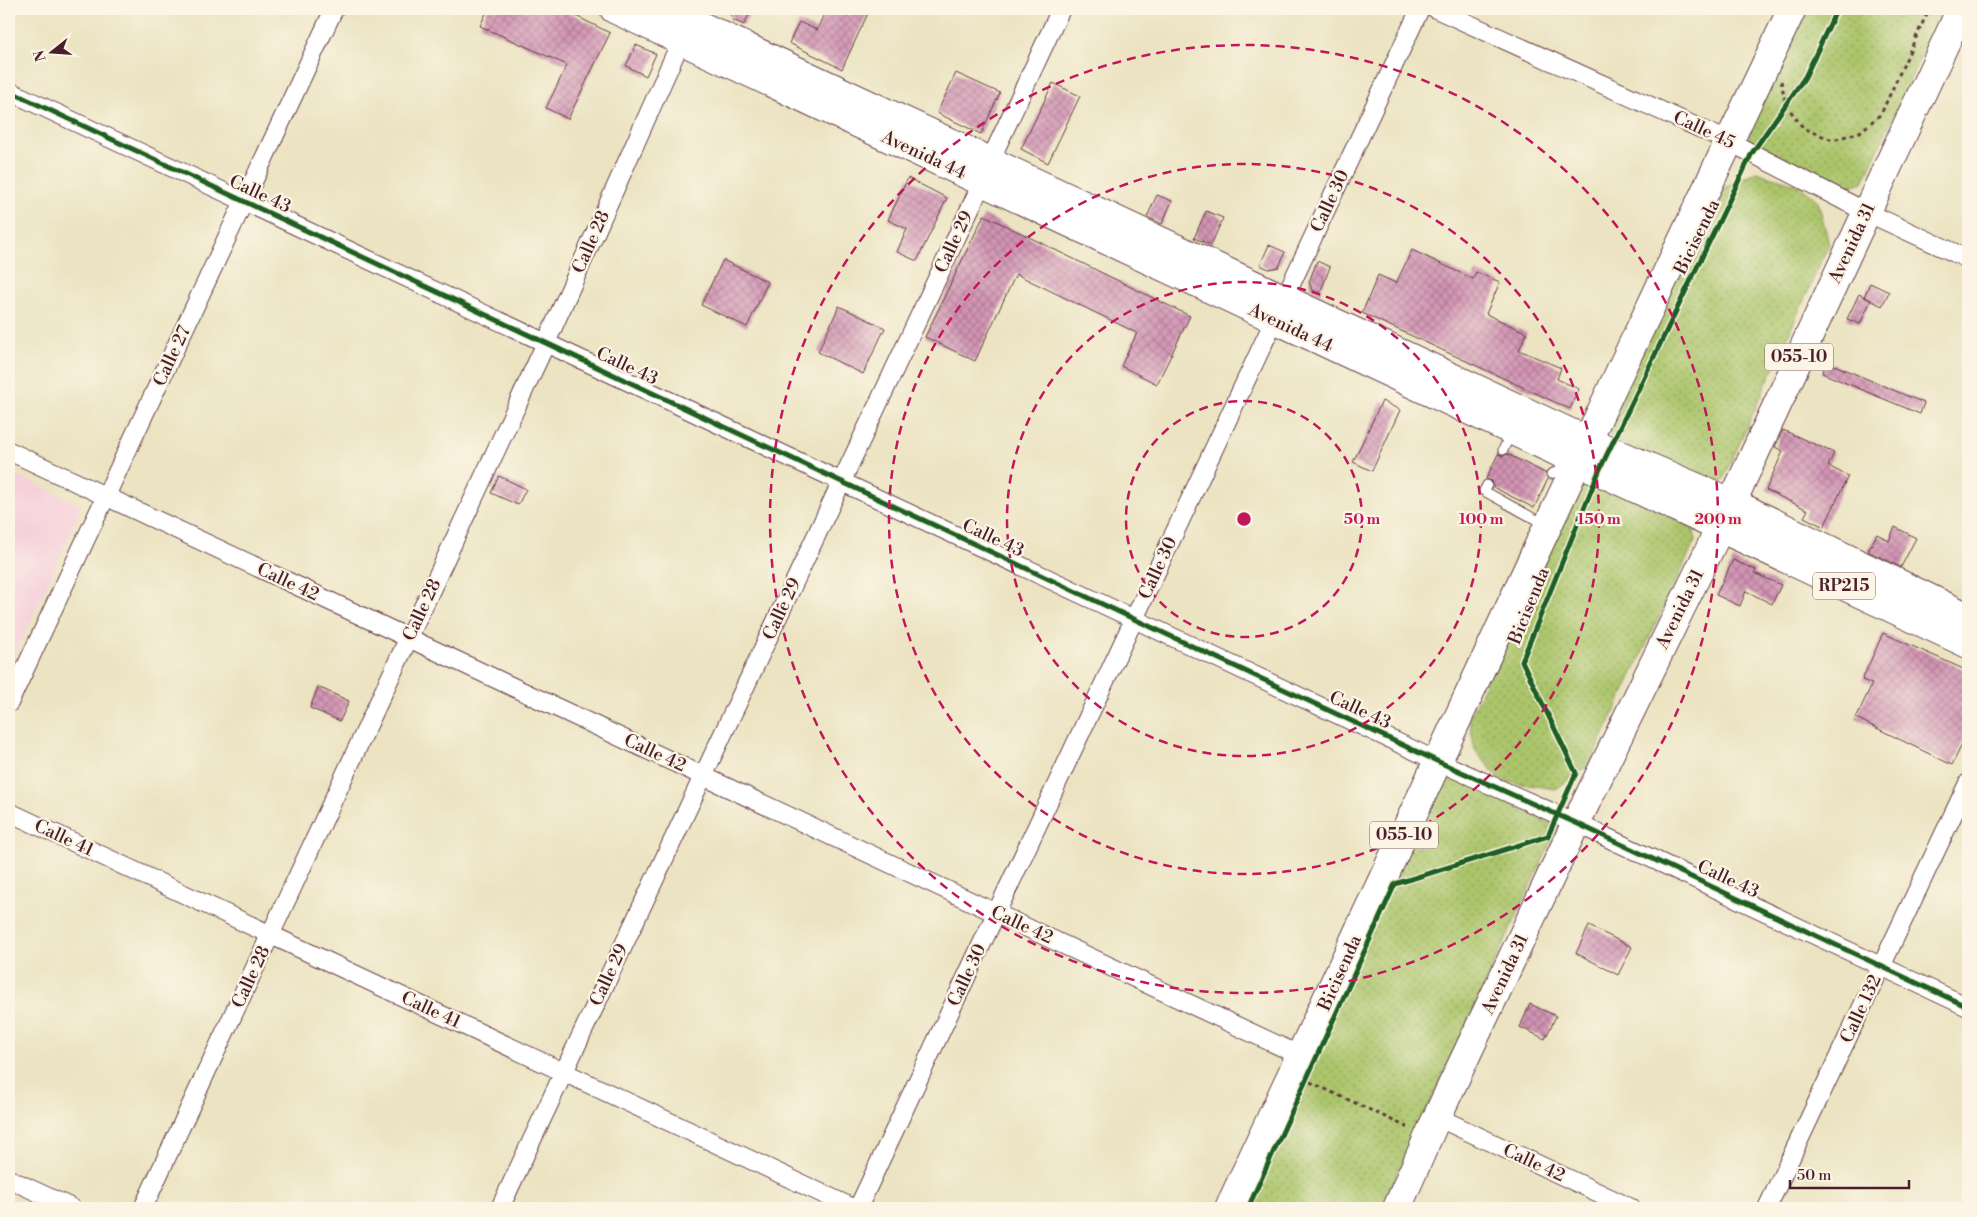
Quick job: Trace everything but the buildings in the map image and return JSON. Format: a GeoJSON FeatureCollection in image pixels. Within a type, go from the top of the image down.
{"type":"FeatureCollection","features":[{"type":"Feature","properties":{"kind":"main road","name":"Avenida 44"},"geometry":{"type":"LineString","coordinates":[[614,9],[689,23]]}},
{"type":"Feature","properties":{"kind":"main road","name":"Avenida 44"},"geometry":{"type":"LineString","coordinates":[[665,9],[689,23],[986,172],[1583,452],[1720,528],[1968,644]]}},
{"type":"Feature","properties":{"kind":"main road","name":"055-10"},"geometry":{"type":"LineString","coordinates":[[1229,1208],[1306,1069],[1439,762],[1792,9]]}},
{"type":"Feature","properties":{"kind":"main road","name":"Avenida 31"},"geometry":{"type":"LineString","coordinates":[[1397,1208],[1576,823],[1720,528],[1961,9]]}},
{"type":"Feature","properties":{"kind":"main road","name":"Avenida 44"},"geometry":{"type":"LineString","coordinates":[[1279,310],[1508,440],[1583,452],[1731,502],[1968,617]]}},
{"type":"Feature","properties":{"kind":"street","name":"Calle 27"},"geometry":{"type":"LineString","coordinates":[[9,703],[334,9]]}},
{"type":"Feature","properties":{"kind":"street","name":"Calle 29"},"geometry":{"type":"LineString","coordinates":[[500,1208],[1061,9]]}},
{"type":"Feature","properties":{"kind":"street","name":"Calle 30"},"geometry":{"type":"LineString","coordinates":[[858,1208],[1420,9]]}},
{"type":"Feature","properties":{"kind":"street","name":"Calle 45"},"geometry":{"type":"LineString","coordinates":[[1436,9],[1730,142],[1866,212],[1968,259]]}},
{"type":"Feature","properties":{"kind":"street","name":"Calle 28"},"geometry":{"type":"LineString","coordinates":[[143,1208],[546,344],[689,23]]}},
{"type":"Feature","properties":{"kind":"street","name":"Calle 43"},"geometry":{"type":"LineString","coordinates":[[9,90],[1134,620],[1439,762],[1576,823],[1968,1007]]}},
{"type":"Feature","properties":{"kind":"street","name":"Calle 42"},"geometry":{"type":"LineString","coordinates":[[9,451],[996,913],[1306,1069]]}},
{"type":"Feature","properties":{"kind":"street","name":"Calle 132"},"geometry":{"type":"LineString","coordinates":[[1767,1208],[1968,783]]}},
{"type":"Feature","properties":{"kind":"street","name":"Calle 41"},"geometry":{"type":"LineString","coordinates":[[9,812],[853,1208]]}},
{"type":"Feature","properties":{"kind":"street","name":"Calle 42"},"geometry":{"type":"LineString","coordinates":[[1433,1128],[1631,1208]]}},
{"type":"Feature","properties":{"kind":"street"},"geometry":{"type":"LineString","coordinates":[[9,1178],[72,1208]]}},
{"type":"Feature","properties":{"kind":"lane"},"geometry":{"type":"LineString","coordinates":[[1551,474],[1583,452]]}},
{"type":"Feature","properties":{"kind":"lane"},"geometry":{"type":"LineString","coordinates":[[1487,486],[1484,491],[1520,507],[1549,526]]}},
{"type":"Feature","properties":{"kind":"path"},"geometry":{"type":"LineString","coordinates":[[1780,75],[1786,105],[1804,129],[1833,140],[1860,132],[1881,114],[1929,9]]}},
{"type":"Feature","properties":{"kind":"path"},"geometry":{"type":"LineString","coordinates":[[1780,113],[1790,98]]}},
{"type":"Feature","properties":{"kind":"path"},"geometry":{"type":"LineString","coordinates":[[1302,1089],[1306,1069],[1433,1128]]}},
{"type":"Feature","properties":{"kind":"shaded area"},"geometry":{"type":"Polygon","coordinates":[[[9,472],[77,503],[81,511],[9,668],[9,472]]]}},
{"type":"Feature","properties":{"kind":"green space"},"geometry":{"type":"Polygon","coordinates":[[[1803,9],[1943,9],[1863,182],[1848,187],[1751,142],[1747,129],[1803,9]]]}},
{"type":"Feature","properties":{"kind":"green space"},"geometry":{"type":"Polygon","coordinates":[[[1756,172],[1799,185],[1818,201],[1829,244],[1723,480],[1710,485],[1611,439],[1608,426],[1712,194],[1756,172]]]}},
{"type":"Feature","properties":{"kind":"green space"},"geometry":{"type":"Polygon","coordinates":[[[1596,481],[1692,527],[1696,539],[1590,764],[1556,789],[1501,781],[1475,750],[1469,718],[1577,487],[1596,481]]]}},
{"type":"Feature","properties":{"kind":"green space"},"geometry":{"type":"Polygon","coordinates":[[[1442,771],[1558,827],[1381,1208],[1238,1208],[1442,771]]]}},
{"type":"Feature","properties":{"kind":"cycle path","name":"Bicisenda"},"geometry":{"type":"LineString","coordinates":[[1248,1208],[1395,884],[1548,836],[1576,773],[1522,661],[1599,471],[1752,153],[1805,77],[1837,9]]}},
{"type":"Feature","properties":{"kind":"cycle path"},"geometry":{"type":"LineString","coordinates":[[9,91],[1439,762],[1576,823],[1968,1007]]}}]}
